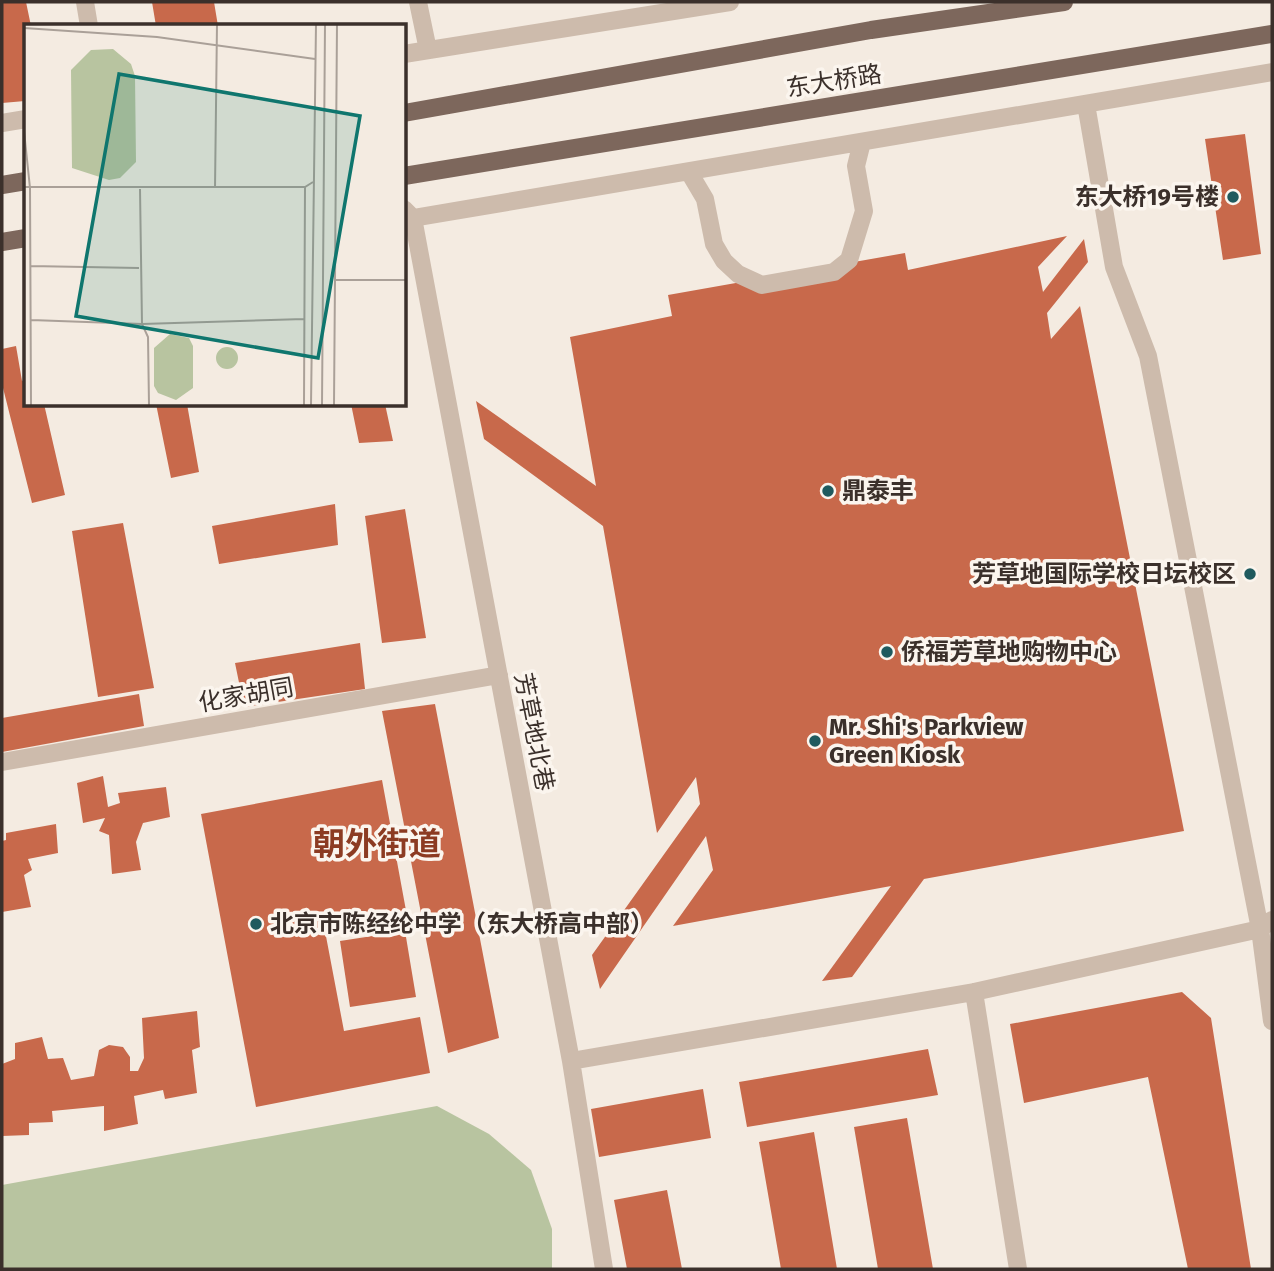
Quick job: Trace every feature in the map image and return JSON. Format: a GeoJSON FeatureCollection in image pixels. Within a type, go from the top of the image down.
{"type":"FeatureCollection","features":[{"type":"Feature","properties":{"kind":"main road","name":"东大桥路"},"geometry":{"type":"LineString","coordinates":[[406,113],[871,30],[1064,2]]}},
{"type":"Feature","properties":{"kind":"main road","name":"东大桥路"},"geometry":{"type":"LineString","coordinates":[[406,176],[1272,34]]}},
{"type":"Feature","properties":{"kind":"main road"},"geometry":{"type":"LineString","coordinates":[[2,185],[24,181]]}},
{"type":"Feature","properties":{"kind":"main road"},"geometry":{"type":"LineString","coordinates":[[2,242],[24,238]]}},
{"type":"Feature","properties":{"kind":"street"},"geometry":{"type":"LineString","coordinates":[[85,2],[89,24]]}},
{"type":"Feature","properties":{"kind":"street"},"geometry":{"type":"LineString","coordinates":[[418,2],[428,50]]}},
{"type":"Feature","properties":{"kind":"street"},"geometry":{"type":"LineString","coordinates":[[406,54],[730,2]]}},
{"type":"Feature","properties":{"kind":"street"},"geometry":{"type":"LineString","coordinates":[[408,213],[689,172],[1272,72]]}},
{"type":"Feature","properties":{"kind":"street"},"geometry":{"type":"LineString","coordinates":[[1086,104],[1114,267],[1148,356],[1266,924],[1272,1021]]}},
{"type":"Feature","properties":{"kind":"street"},"geometry":{"type":"LineString","coordinates":[[2,123],[24,119]]}},
{"type":"Feature","properties":{"kind":"street"},"geometry":{"type":"LineString","coordinates":[[689,172],[705,199],[714,244],[724,261],[738,274],[762,285],[834,272],[849,260],[864,211],[856,166],[862,142]]}},
{"type":"Feature","properties":{"kind":"street","name":"芳草地北巷"},"geometry":{"type":"LineString","coordinates":[[408,213],[499,676],[570,1061],[604,1269]]}},
{"type":"Feature","properties":{"kind":"street","name":"化家胡同"},"geometry":{"type":"LineString","coordinates":[[2,762],[499,676]]}},
{"type":"Feature","properties":{"kind":"street"},"geometry":{"type":"LineString","coordinates":[[570,1061],[974,992],[1266,924]]}},
{"type":"Feature","properties":{"kind":"street"},"geometry":{"type":"LineString","coordinates":[[974,992],[1018,1269]]}},
{"type":"Feature","properties":{"kind":"green space"},"geometry":{"type":"Polygon","coordinates":[[[437,1106],[489,1134],[531,1170],[552,1229],[552,1269],[2,1269],[2,1185],[437,1106]]]}},
{"type":"Feature","properties":{"kind":"building"},"geometry":{"type":"Polygon","coordinates":[[[2,2],[26,2],[31,24],[24,24],[24,101],[2,103],[2,2]]]}},
{"type":"Feature","properties":{"kind":"building"},"geometry":{"type":"Polygon","coordinates":[[[152,2],[214,2],[218,24],[156,24],[152,2]]]}},
{"type":"Feature","properties":{"kind":"building","name":"东大桥19号楼"},"geometry":{"type":"Polygon","coordinates":[[[1245,134],[1261,254],[1223,260],[1205,139],[1245,134]]]}},
{"type":"Feature","properties":{"kind":"building","name":"侨福芳草地购物中心"},"geometry":{"type":"Polygon","coordinates":[[[1067,236],[1038,267],[1043,292],[1084,239],[1088,262],[1047,313],[1051,339],[1080,306],[1184,831],[924,879],[852,977],[822,981],[891,886],[673,926],[713,870],[706,836],[600,989],[592,955],[700,804],[696,777],[657,833],[603,526],[484,439],[476,401],[596,486],[570,337],[672,316],[668,295],[905,253],[908,270],[1067,236]]]}},
{"type":"Feature","properties":{"kind":"building"},"geometry":{"type":"Polygon","coordinates":[[[16,346],[22,381],[24,380],[24,406],[44,406],[65,495],[32,503],[2,384],[2,349],[16,346]]]}},
{"type":"Feature","properties":{"kind":"building"},"geometry":{"type":"Polygon","coordinates":[[[156,406],[187,406],[199,472],[171,478],[156,406]]]}},
{"type":"Feature","properties":{"kind":"building"},"geometry":{"type":"Polygon","coordinates":[[[351,406],[385,406],[393,441],[359,443],[351,406]]]}},
{"type":"Feature","properties":{"kind":"building"},"geometry":{"type":"Polygon","coordinates":[[[335,504],[338,545],[219,564],[212,526],[335,504]]]}},
{"type":"Feature","properties":{"kind":"building"},"geometry":{"type":"Polygon","coordinates":[[[405,509],[426,638],[382,643],[365,516],[405,509]]]}},
{"type":"Feature","properties":{"kind":"building"},"geometry":{"type":"Polygon","coordinates":[[[123,523],[154,688],[98,697],[72,531],[123,523]]]}},
{"type":"Feature","properties":{"kind":"building"},"geometry":{"type":"Polygon","coordinates":[[[360,643],[365,689],[244,707],[235,663],[360,643]]]}},
{"type":"Feature","properties":{"kind":"building"},"geometry":{"type":"Polygon","coordinates":[[[139,694],[144,726],[2,752],[2,718],[139,694]]]}},
{"type":"Feature","properties":{"kind":"building"},"geometry":{"type":"Polygon","coordinates":[[[435,704],[499,1038],[448,1053],[382,711],[435,704]]]}},
{"type":"Feature","properties":{"kind":"building"},"geometry":{"type":"Polygon","coordinates":[[[103,776],[108,807],[120,803],[118,793],[166,787],[170,817],[143,823],[136,842],[141,870],[112,874],[109,835],[99,831],[105,818],[83,823],[77,783],[103,776]]]}},
{"type":"Feature","properties":{"kind":"building"},"geometry":{"type":"Polygon","coordinates":[[[382,780],[407,916],[325,931],[344,1031],[420,1017],[430,1073],[256,1107],[201,814],[382,780]]]}},
{"type":"Feature","properties":{"kind":"building"},"geometry":{"type":"Polygon","coordinates":[[[56,824],[58,853],[28,859],[32,870],[24,875],[31,907],[2,912],[2,841],[6,840],[6,833],[56,824]]]}},
{"type":"Feature","properties":{"kind":"building"},"geometry":{"type":"Polygon","coordinates":[[[405,931],[416,997],[350,1007],[340,941],[405,931]]]}},
{"type":"Feature","properties":{"kind":"building"},"geometry":{"type":"Polygon","coordinates":[[[1182,992],[1211,1018],[1251,1269],[1188,1269],[1148,1077],[1024,1103],[1010,1024],[1182,992]]]}},
{"type":"Feature","properties":{"kind":"building"},"geometry":{"type":"Polygon","coordinates":[[[197,1011],[200,1047],[192,1050],[197,1093],[165,1099],[163,1090],[134,1096],[138,1124],[104,1131],[104,1106],[52,1111],[53,1122],[29,1123],[29,1135],[2,1136],[2,1064],[15,1059],[15,1043],[42,1037],[48,1059],[63,1058],[71,1080],[94,1076],[99,1050],[109,1045],[123,1047],[130,1057],[130,1071],[138,1071],[144,1058],[142,1018],[197,1011]]]}},
{"type":"Feature","properties":{"kind":"building"},"geometry":{"type":"Polygon","coordinates":[[[928,1049],[938,1095],[747,1127],[739,1082],[928,1049]]]}},
{"type":"Feature","properties":{"kind":"building"},"geometry":{"type":"Polygon","coordinates":[[[703,1089],[711,1138],[599,1157],[591,1109],[703,1089]]]}},
{"type":"Feature","properties":{"kind":"building"},"geometry":{"type":"Polygon","coordinates":[[[907,1118],[933,1269],[878,1269],[854,1127],[907,1118]]]}},
{"type":"Feature","properties":{"kind":"building"},"geometry":{"type":"Polygon","coordinates":[[[814,1132],[837,1269],[781,1269],[759,1142],[814,1132]]]}},
{"type":"Feature","properties":{"kind":"building"},"geometry":{"type":"Polygon","coordinates":[[[667,1190],[682,1269],[627,1269],[614,1200],[667,1190]]]}},
{"type":"Feature","properties":{"kind":"place","name":"东大桥19号楼"},"geometry":{"type":"Point","coordinates":[1233,197]}},
{"type":"Feature","properties":{"kind":"place","name":"鼎泰丰"},"geometry":{"type":"Point","coordinates":[828,491]}},
{"type":"Feature","properties":{"kind":"place","name":"芳草地国际学校日坛校区"},"geometry":{"type":"Point","coordinates":[1250,574]}},
{"type":"Feature","properties":{"kind":"place","name":"侨福芳草地购物中心"},"geometry":{"type":"Point","coordinates":[887,652]}},
{"type":"Feature","properties":{"kind":"place","name":"Mr. Shi's Parkview Green Kiosk"},"geometry":{"type":"Point","coordinates":[815,741]}},
{"type":"Feature","properties":{"kind":"place","name":"北京市陈经纶中学（东大桥高中部）"},"geometry":{"type":"Point","coordinates":[256,924]}},
{"type":"Feature","properties":{"kind":"district","name":"朝外街道"},"geometry":{"type":"Point","coordinates":[377,844]}}]}
